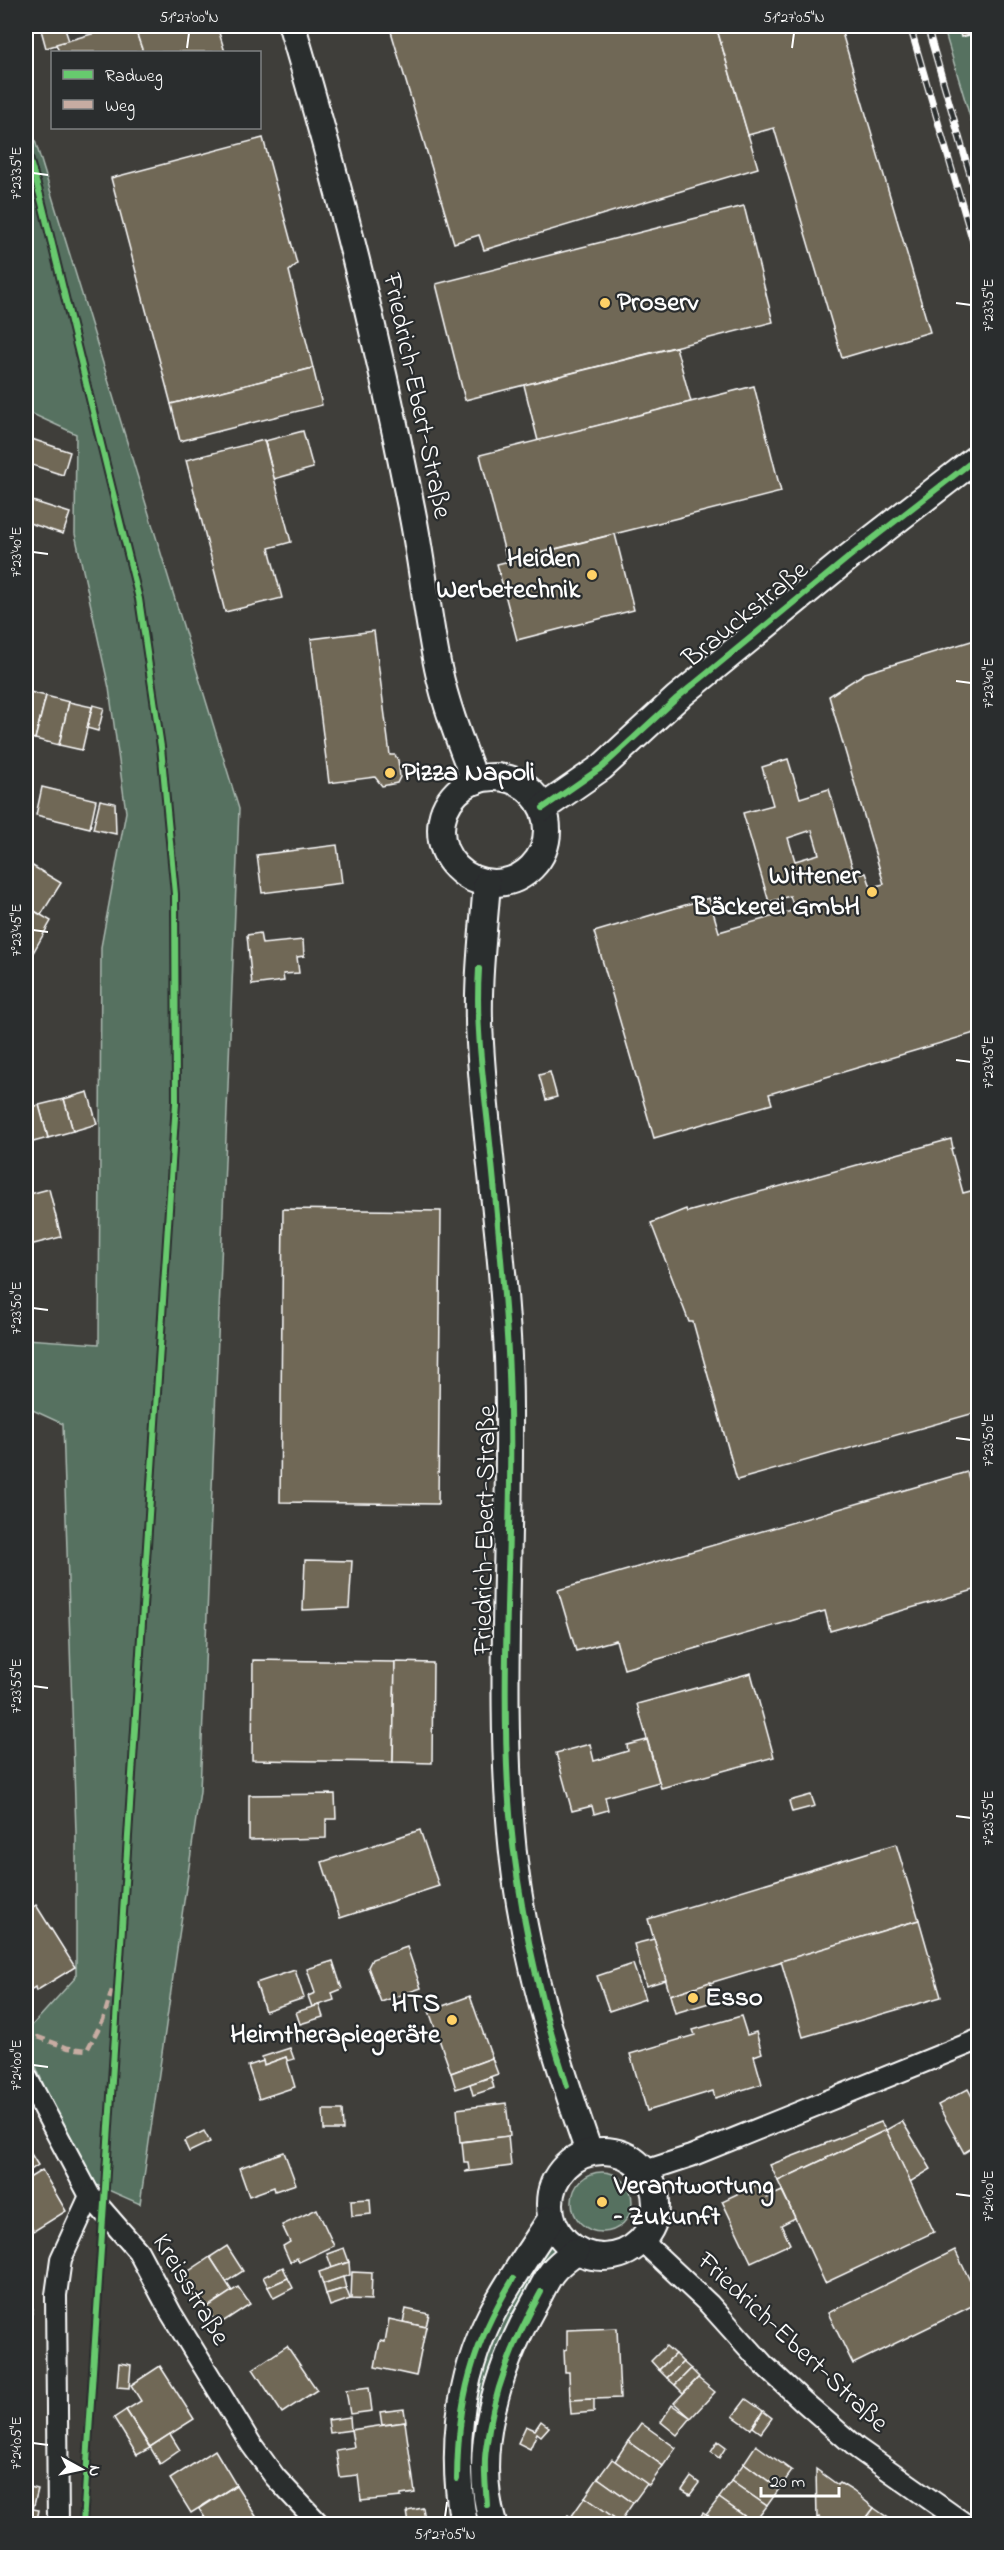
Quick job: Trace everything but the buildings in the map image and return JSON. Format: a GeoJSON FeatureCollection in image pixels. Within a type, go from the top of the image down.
{"type":"FeatureCollection","features":[{"type":"Feature","properties":{"kind":"street","name":"Friedrich-Ebert-Straße"},"geometry":{"type":"LineString","coordinates":[[292,26],[340,191],[370,319],[411,508],[438,669],[448,709],[475,781]]}},
{"type":"Feature","properties":{"kind":"street","name":"Brauckstraße"},"geometry":{"type":"LineString","coordinates":[[543,808],[602,767],[687,691],[849,557],[978,457]]}},
{"type":"Feature","properties":{"kind":"street"},"geometry":{"type":"LineString","coordinates":[[489,777],[518,782],[536,797],[543,808],[547,833],[540,857],[522,875],[510,880],[487,882],[471,878],[460,870],[446,852],[442,836],[443,816],[458,792],[475,781],[489,777]]}},
{"type":"Feature","properties":{"kind":"street","name":"Friedrich-Ebert-Straße"},"geometry":{"type":"LineString","coordinates":[[487,882],[478,980],[480,1043],[497,1211],[508,1353],[511,1459],[506,1689],[508,1786],[513,1852],[526,1934],[549,2032],[589,2152]]}},
{"type":"Feature","properties":{"kind":"street"},"geometry":{"type":"LineString","coordinates":[[645,2171],[702,2152],[978,2040]]}},
{"type":"Feature","properties":{"kind":"street","name":"Kreisstraße"},"geometry":{"type":"LineString","coordinates":[[26,2076],[90,2196],[138,2251],[171,2313],[251,2444],[275,2477],[319,2524]]}},
{"type":"Feature","properties":{"kind":"street"},"geometry":{"type":"LineString","coordinates":[[604,2150],[620,2153],[634,2160],[645,2171],[656,2199],[655,2214],[642,2241],[628,2251],[611,2257],[593,2257],[576,2251],[561,2237],[551,2218],[549,2202],[553,2185],[561,2170],[573,2159],[589,2152],[604,2150]]}},
{"type":"Feature","properties":{"kind":"street"},"geometry":{"type":"LineString","coordinates":[[58,2524],[56,2295],[64,2250],[90,2196]]}},
{"type":"Feature","properties":{"kind":"street"},"geometry":{"type":"LineString","coordinates":[[464,2524],[457,2479],[458,2448],[460,2421],[473,2360],[491,2315],[551,2218]]}},
{"type":"Feature","properties":{"kind":"street","name":"Friedrich-Ebert-Straße"},"geometry":{"type":"LineString","coordinates":[[642,2241],[709,2304],[763,2364],[813,2410],[857,2448],[965,2524]]}},
{"type":"Feature","properties":{"kind":"street"},"geometry":{"type":"LineString","coordinates":[[493,2524],[487,2505],[485,2451],[498,2388],[508,2356],[552,2271],[576,2251]]}},
{"type":"Feature","properties":{"kind":"green space"},"geometry":{"type":"Polygon","coordinates":[[[943,26],[978,26],[978,144],[943,26]]]}},
{"type":"Feature","properties":{"kind":"green space"},"geometry":{"type":"Polygon","coordinates":[[[26,111],[239,809],[200,1791],[140,2204],[83,2179],[26,2043],[26,2032],[76,1977],[76,1833],[63,1424],[26,1407],[26,1339],[99,1344],[101,947],[126,812],[109,688],[75,534],[76,434],[26,411],[26,111]]]}},
{"type":"Feature","properties":{"kind":"green space"},"geometry":{"type":"Polygon","coordinates":[[[602,2172],[619,2177],[627,2185],[632,2202],[627,2219],[619,2227],[602,2232],[585,2227],[577,2219],[572,2202],[577,2185],[585,2177],[602,2172]]]}},
{"type":"Feature","properties":{"kind":"green space"},"geometry":{"type":"Polygon","coordinates":[[[552,2240],[561,2247],[535,2277],[512,2314],[493,2358],[482,2406],[481,2524],[474,2524],[469,2472],[473,2414],[478,2386],[495,2332],[506,2309],[552,2240]]]}},
{"type":"Feature","properties":{"kind":"railway"},"geometry":{"type":"LineString","coordinates":[[910,26],[978,259]]}},
{"type":"Feature","properties":{"kind":"railway"},"geometry":{"type":"LineString","coordinates":[[927,26],[978,202]]}},
{"type":"Feature","properties":{"kind":"marked path"},"geometry":{"type":"LineString","coordinates":[[26,2045],[38,2037],[68,2048],[87,2050],[103,2020],[112,1990]]}},
{"type":"Feature","properties":{"kind":"cycle path"},"geometry":{"type":"LineString","coordinates":[[26,148],[40,195],[139,599],[161,747],[175,894],[176,1102],[83,2524]]}},
{"type":"Feature","properties":{"kind":"cycle path"},"geometry":{"type":"LineString","coordinates":[[543,808],[602,767],[677,698],[849,557],[978,457]]}},
{"type":"Feature","properties":{"kind":"cycle path"},"geometry":{"type":"LineString","coordinates":[[479,969],[478,1012],[481,1056],[500,1248],[510,1406],[506,1678],[508,1787],[515,1864],[528,1939],[567,2086]]}},
{"type":"Feature","properties":{"kind":"cycle path"},"geometry":{"type":"LineString","coordinates":[[457,2479],[460,2423],[470,2375],[487,2328],[513,2279]]}},
{"type":"Feature","properties":{"kind":"cycle path"},"geometry":{"type":"LineString","coordinates":[[487,2505],[485,2456],[499,2387],[513,2349],[541,2292]]}},
{"type":"Feature","properties":{"kind":"place","name":"Proserv"},"geometry":{"type":"Point","coordinates":[605,303]}},
{"type":"Feature","properties":{"kind":"place","name":"Heiden Werbetechnik"},"geometry":{"type":"Point","coordinates":[592,575]}},
{"type":"Feature","properties":{"kind":"place","name":"Pizza Napoli"},"geometry":{"type":"Point","coordinates":[390,773]}},
{"type":"Feature","properties":{"kind":"place","name":"Wittener Bäckerei GmbH"},"geometry":{"type":"Point","coordinates":[872,892]}},
{"type":"Feature","properties":{"kind":"place","name":"Esso"},"geometry":{"type":"Point","coordinates":[693,1998]}},
{"type":"Feature","properties":{"kind":"place","name":"HTS Heimtherapiegeräte"},"geometry":{"type":"Point","coordinates":[452,2020]}},
{"type":"Feature","properties":{"kind":"place","name":"Verantwortung – Zukunft"},"geometry":{"type":"Point","coordinates":[602,2202]}}]}
